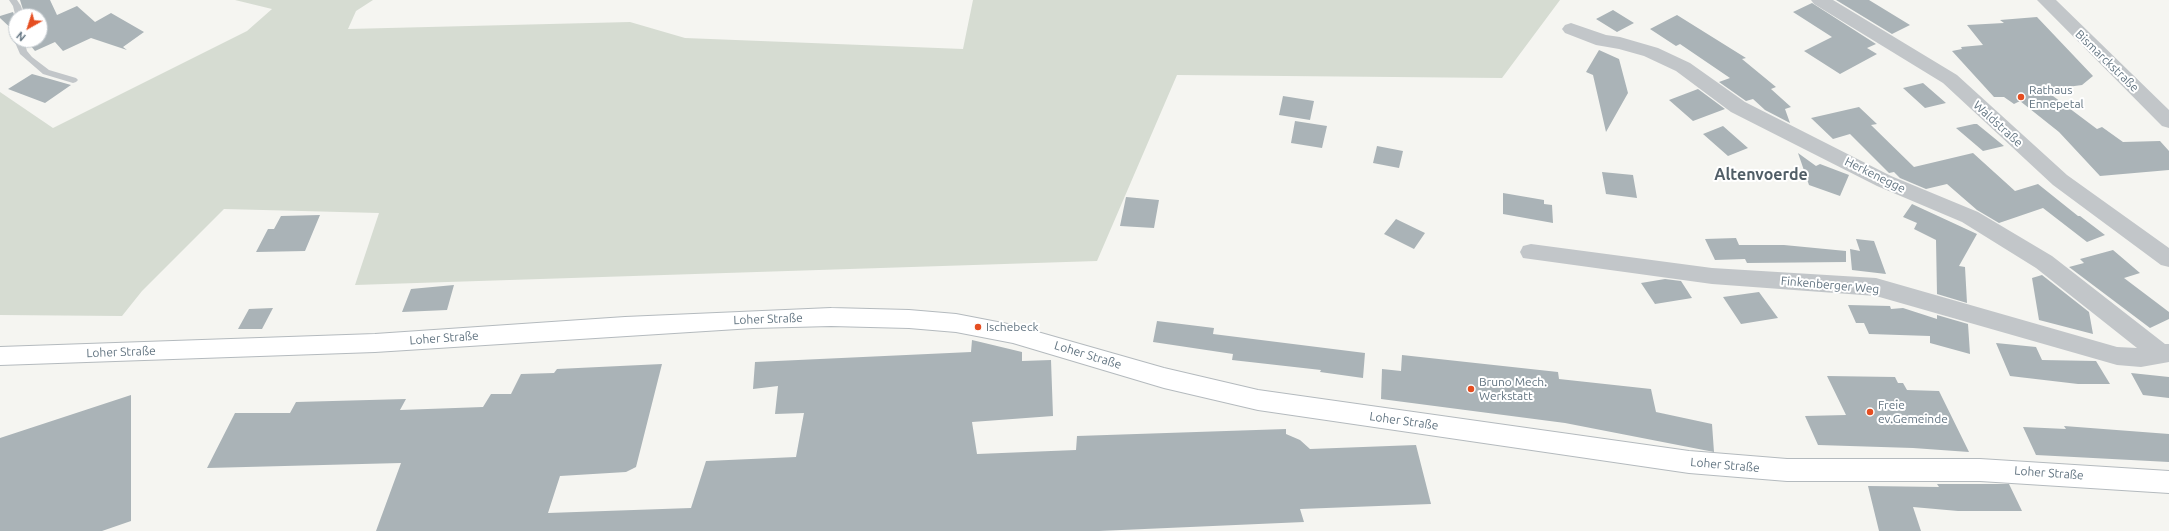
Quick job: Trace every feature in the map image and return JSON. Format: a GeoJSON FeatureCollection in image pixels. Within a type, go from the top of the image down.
{"type":"FeatureCollection","features":[{"type":"Feature","properties":{"kind":"main road","name":"Loher Straße"},"geometry":{"type":"LineString","coordinates":[[0,356],[375,343],[753,319],[909,319],[971,326],[1013,334],[1164,378],[1258,400],[1689,462],[1734,467],[1787,470],[1980,470],[2169,482]]}},
{"type":"Feature","properties":{"kind":"street","name":"Waldstraße"},"geometry":{"type":"LineString","coordinates":[[1820,0],[1950,80],[2060,180],[2169,259]]}},
{"type":"Feature","properties":{"kind":"street","name":"Bismarckstraße"},"geometry":{"type":"LineString","coordinates":[[2046,0],[2169,121]]}},
{"type":"Feature","properties":{"kind":"street","name":"Herkenegge"},"geometry":{"type":"LineString","coordinates":[[1571,29],[1603,41],[1620,43],[1651,52],[1683,67],[1738,107],[1884,181],[1970,217],[2044,262],[2166,354]]}},
{"type":"Feature","properties":{"kind":"street","name":"Finkenberger Weg"},"geometry":{"type":"LineString","coordinates":[[1531,252],[1712,276],[1876,287],[2117,356],[2141,358],[2166,354]]}},
{"type":"Feature","properties":{"kind":"lane"},"geometry":{"type":"LineString","coordinates":[[22,48],[29,59],[46,72],[73,80]]}},
{"type":"Feature","properties":{"kind":"shaded area"},"geometry":{"type":"Polygon","coordinates":[[[235,0],[373,0],[356,11],[348,29],[630,22],[685,38],[963,49],[973,0],[1560,0],[1502,78],[1177,75],[1097,261],[355,285],[379,213],[224,209],[142,291],[122,316],[0,315],[0,92],[53,128],[247,31],[272,9],[235,0]]]}},
{"type":"Feature","properties":{"kind":"building"},"geometry":{"type":"Polygon","coordinates":[[[20,0],[50,0],[57,15],[77,6],[95,22],[111,13],[144,32],[123,47],[127,50],[91,38],[63,51],[55,42],[48,45],[48,8],[22,8],[20,0]]]}},
{"type":"Feature","properties":{"kind":"building"},"geometry":{"type":"Polygon","coordinates":[[[1836,0],[1869,0],[1910,25],[1892,34],[1836,0]]]}},
{"type":"Feature","properties":{"kind":"building"},"geometry":{"type":"Polygon","coordinates":[[[1812,3],[1876,44],[1867,48],[1877,54],[1840,74],[1804,51],[1832,37],[1793,12],[1812,3]]]}},
{"type":"Feature","properties":{"kind":"building"},"geometry":{"type":"Polygon","coordinates":[[[1613,10],[1634,23],[1617,32],[1596,19],[1613,10]]]}},
{"type":"Feature","properties":{"kind":"building"},"geometry":{"type":"Polygon","coordinates":[[[8,14],[8,26],[0,18],[0,16],[8,14]]]}},
{"type":"Feature","properties":{"kind":"building"},"geometry":{"type":"Polygon","coordinates":[[[1677,15],[1746,58],[1742,59],[1776,87],[1771,89],[1791,107],[1785,109],[1790,123],[1765,110],[1753,99],[1746,101],[1719,82],[1730,78],[1680,44],[1676,46],[1650,29],[1677,15]]]}},
{"type":"Feature","properties":{"kind":"building","name":"Rathaus Ennepetal"},"geometry":{"type":"Polygon","coordinates":[[[2037,17],[2093,76],[2082,85],[2045,90],[2097,129],[2102,127],[2123,142],[2160,141],[2169,151],[2169,170],[2100,176],[2059,132],[2020,101],[2014,104],[2004,97],[1994,97],[1952,51],[1962,49],[1961,47],[1983,45],[1967,25],[2004,23],[2000,20],[2037,17]]]}},
{"type":"Feature","properties":{"kind":"building"},"geometry":{"type":"Polygon","coordinates":[[[33,48],[42,48],[35,51],[33,48]]]}},
{"type":"Feature","properties":{"kind":"building"},"geometry":{"type":"Polygon","coordinates":[[[1599,50],[1619,59],[1628,93],[1606,132],[1593,75],[1586,72],[1599,50]]]}},
{"type":"Feature","properties":{"kind":"building"},"geometry":{"type":"Polygon","coordinates":[[[32,74],[71,85],[45,103],[8,89],[32,74]]]}},
{"type":"Feature","properties":{"kind":"building"},"geometry":{"type":"Polygon","coordinates":[[[1923,83],[1946,103],[1925,108],[1903,88],[1923,83]]]}},
{"type":"Feature","properties":{"kind":"building"},"geometry":{"type":"Polygon","coordinates":[[[1698,89],[1725,109],[1693,121],[1669,100],[1698,89]]]}},
{"type":"Feature","properties":{"kind":"building"},"geometry":{"type":"Polygon","coordinates":[[[1283,96],[1314,101],[1310,120],[1279,115],[1283,96]]]}},
{"type":"Feature","properties":{"kind":"building"},"geometry":{"type":"Polygon","coordinates":[[[1859,107],[1877,124],[1871,125],[1914,167],[1973,153],[2015,191],[2038,184],[2078,216],[2105,235],[2087,242],[2043,208],[1999,223],[1977,210],[1947,184],[1926,189],[1900,178],[1894,172],[1889,173],[1850,134],[1833,139],[1811,118],[1859,107]]]}},
{"type":"Feature","properties":{"kind":"building"},"geometry":{"type":"Polygon","coordinates":[[[1295,121],[1327,126],[1322,148],[1291,143],[1295,121]]]}},
{"type":"Feature","properties":{"kind":"building"},"geometry":{"type":"Polygon","coordinates":[[[1977,124],[2004,146],[1983,151],[1956,128],[1977,124]]]}},
{"type":"Feature","properties":{"kind":"building"},"geometry":{"type":"Polygon","coordinates":[[[1723,126],[1748,148],[1728,156],[1703,134],[1723,126]]]}},
{"type":"Feature","properties":{"kind":"building"},"geometry":{"type":"Polygon","coordinates":[[[1377,146],[1403,151],[1399,168],[1373,163],[1377,146]]]}},
{"type":"Feature","properties":{"kind":"building"},"geometry":{"type":"Polygon","coordinates":[[[1798,153],[1816,166],[1820,164],[1849,175],[1840,196],[1809,185],[1798,153]]]}},
{"type":"Feature","properties":{"kind":"building"},"geometry":{"type":"Polygon","coordinates":[[[1602,172],[1633,175],[1637,198],[1606,194],[1602,172]]]}},
{"type":"Feature","properties":{"kind":"building"},"geometry":{"type":"Polygon","coordinates":[[[1503,193],[1544,200],[1544,204],[1552,205],[1553,223],[1503,214],[1503,193]]]}},
{"type":"Feature","properties":{"kind":"building"},"geometry":{"type":"Polygon","coordinates":[[[1126,197],[1159,200],[1154,228],[1120,226],[1126,197]]]}},
{"type":"Feature","properties":{"kind":"building"},"geometry":{"type":"Polygon","coordinates":[[[1912,204],[1977,234],[1959,266],[1965,267],[1967,303],[1937,294],[1936,240],[1914,229],[1917,223],[1903,217],[1912,204]]]}},
{"type":"Feature","properties":{"kind":"building"},"geometry":{"type":"Polygon","coordinates":[[[320,215],[305,251],[256,252],[268,229],[274,229],[281,216],[320,215]]]}},
{"type":"Feature","properties":{"kind":"building"},"geometry":{"type":"Polygon","coordinates":[[[1396,219],[1425,233],[1414,249],[1384,234],[1396,219]]]}},
{"type":"Feature","properties":{"kind":"building"},"geometry":{"type":"Polygon","coordinates":[[[1736,238],[1739,245],[1784,245],[1846,251],[1846,262],[1747,263],[1745,259],[1715,260],[1705,239],[1736,238]]]}},
{"type":"Feature","properties":{"kind":"building"},"geometry":{"type":"Polygon","coordinates":[[[1856,239],[1874,241],[1886,274],[1852,270],[1850,249],[1860,251],[1856,239]]]}},
{"type":"Feature","properties":{"kind":"building"},"geometry":{"type":"Polygon","coordinates":[[[2113,250],[2140,273],[2124,278],[2169,312],[2169,319],[2150,328],[2069,267],[2084,263],[2080,259],[2113,250]]]}},
{"type":"Feature","properties":{"kind":"building"},"geometry":{"type":"Polygon","coordinates":[[[2042,275],[2089,312],[2093,334],[2039,320],[2032,278],[2042,275]]]}},
{"type":"Feature","properties":{"kind":"building"},"geometry":{"type":"Polygon","coordinates":[[[1665,279],[1681,281],[1692,298],[1655,304],[1641,283],[1665,279]]]}},
{"type":"Feature","properties":{"kind":"building"},"geometry":{"type":"Polygon","coordinates":[[[454,285],[447,310],[402,312],[411,289],[454,285]]]}},
{"type":"Feature","properties":{"kind":"building"},"geometry":{"type":"Polygon","coordinates":[[[1759,292],[1778,318],[1741,324],[1723,297],[1759,292]]]}},
{"type":"Feature","properties":{"kind":"building"},"geometry":{"type":"Polygon","coordinates":[[[1848,305],[1890,306],[1891,309],[1903,308],[1937,319],[1937,315],[1968,324],[1970,354],[1930,343],[1930,336],[1869,334],[1864,323],[1856,323],[1848,305]]]}},
{"type":"Feature","properties":{"kind":"building"},"geometry":{"type":"Polygon","coordinates":[[[273,308],[262,329],[238,329],[249,309],[273,308]]]}},
{"type":"Feature","properties":{"kind":"building"},"geometry":{"type":"Polygon","coordinates":[[[1157,321],[1214,328],[1213,334],[1365,353],[1363,378],[1320,372],[1321,370],[1232,360],[1233,354],[1153,342],[1157,321]]]}},
{"type":"Feature","properties":{"kind":"building"},"geometry":{"type":"Polygon","coordinates":[[[972,340],[1022,352],[1022,361],[1051,360],[1053,416],[972,422],[977,454],[1076,450],[1077,436],[1286,429],[1286,434],[1300,440],[1310,449],[1416,445],[1431,504],[1300,509],[1304,522],[1099,531],[376,531],[401,463],[207,468],[235,413],[290,413],[296,402],[406,399],[400,410],[483,407],[491,394],[511,394],[521,374],[554,373],[557,369],[662,364],[636,467],[626,472],[560,476],[548,513],[691,508],[706,461],[796,457],[804,413],[775,414],[778,386],[753,389],[755,362],[971,352],[972,340]]]}},
{"type":"Feature","properties":{"kind":"building"},"geometry":{"type":"Polygon","coordinates":[[[1996,343],[2036,347],[2042,360],[2096,361],[2110,384],[2078,384],[2010,376],[1996,343]]]}},
{"type":"Feature","properties":{"kind":"building"},"geometry":{"type":"Polygon","coordinates":[[[1402,355],[1558,372],[1559,379],[1651,389],[1656,412],[1712,424],[1714,452],[1565,423],[1381,399],[1382,369],[1401,371],[1402,355]]]}},
{"type":"Feature","properties":{"kind":"building"},"geometry":{"type":"Polygon","coordinates":[[[2131,373],[2169,377],[2169,398],[2143,395],[2131,373]]]}},
{"type":"Feature","properties":{"kind":"building","name":"Freie ev.Gemeinde"},"geometry":{"type":"Polygon","coordinates":[[[1827,376],[1895,377],[1898,383],[1903,383],[1907,390],[1939,391],[1969,452],[1913,448],[1818,445],[1805,416],[1846,415],[1827,376]]]}},
{"type":"Feature","properties":{"kind":"building"},"geometry":{"type":"Polygon","coordinates":[[[131,395],[131,521],[102,531],[0,531],[0,438],[131,395]]]}},
{"type":"Feature","properties":{"kind":"building"},"geometry":{"type":"Polygon","coordinates":[[[2064,426],[2169,434],[2169,462],[2036,455],[2023,427],[2066,429],[2064,426]]]}},
{"type":"Feature","properties":{"kind":"building"},"geometry":{"type":"Polygon","coordinates":[[[1937,484],[2009,484],[2022,511],[1958,511],[1913,507],[1921,531],[1879,531],[1868,486],[1939,487],[1937,484]]]}},
{"type":"Feature","properties":{"kind":"place","name":"Rathaus Ennepetal"},"geometry":{"type":"Point","coordinates":[2021,97]}},
{"type":"Feature","properties":{"kind":"place","name":"Ischebeck"},"geometry":{"type":"Point","coordinates":[978,327]}},
{"type":"Feature","properties":{"kind":"place","name":"Bruno Mech. Werkstatt"},"geometry":{"type":"Point","coordinates":[1471,389]}},
{"type":"Feature","properties":{"kind":"place","name":"Freie ev.Gemeinde"},"geometry":{"type":"Point","coordinates":[1870,412]}},
{"type":"Feature","properties":{"kind":"district","name":"Altenvoerde"},"geometry":{"type":"Point","coordinates":[1761,175]}}]}
